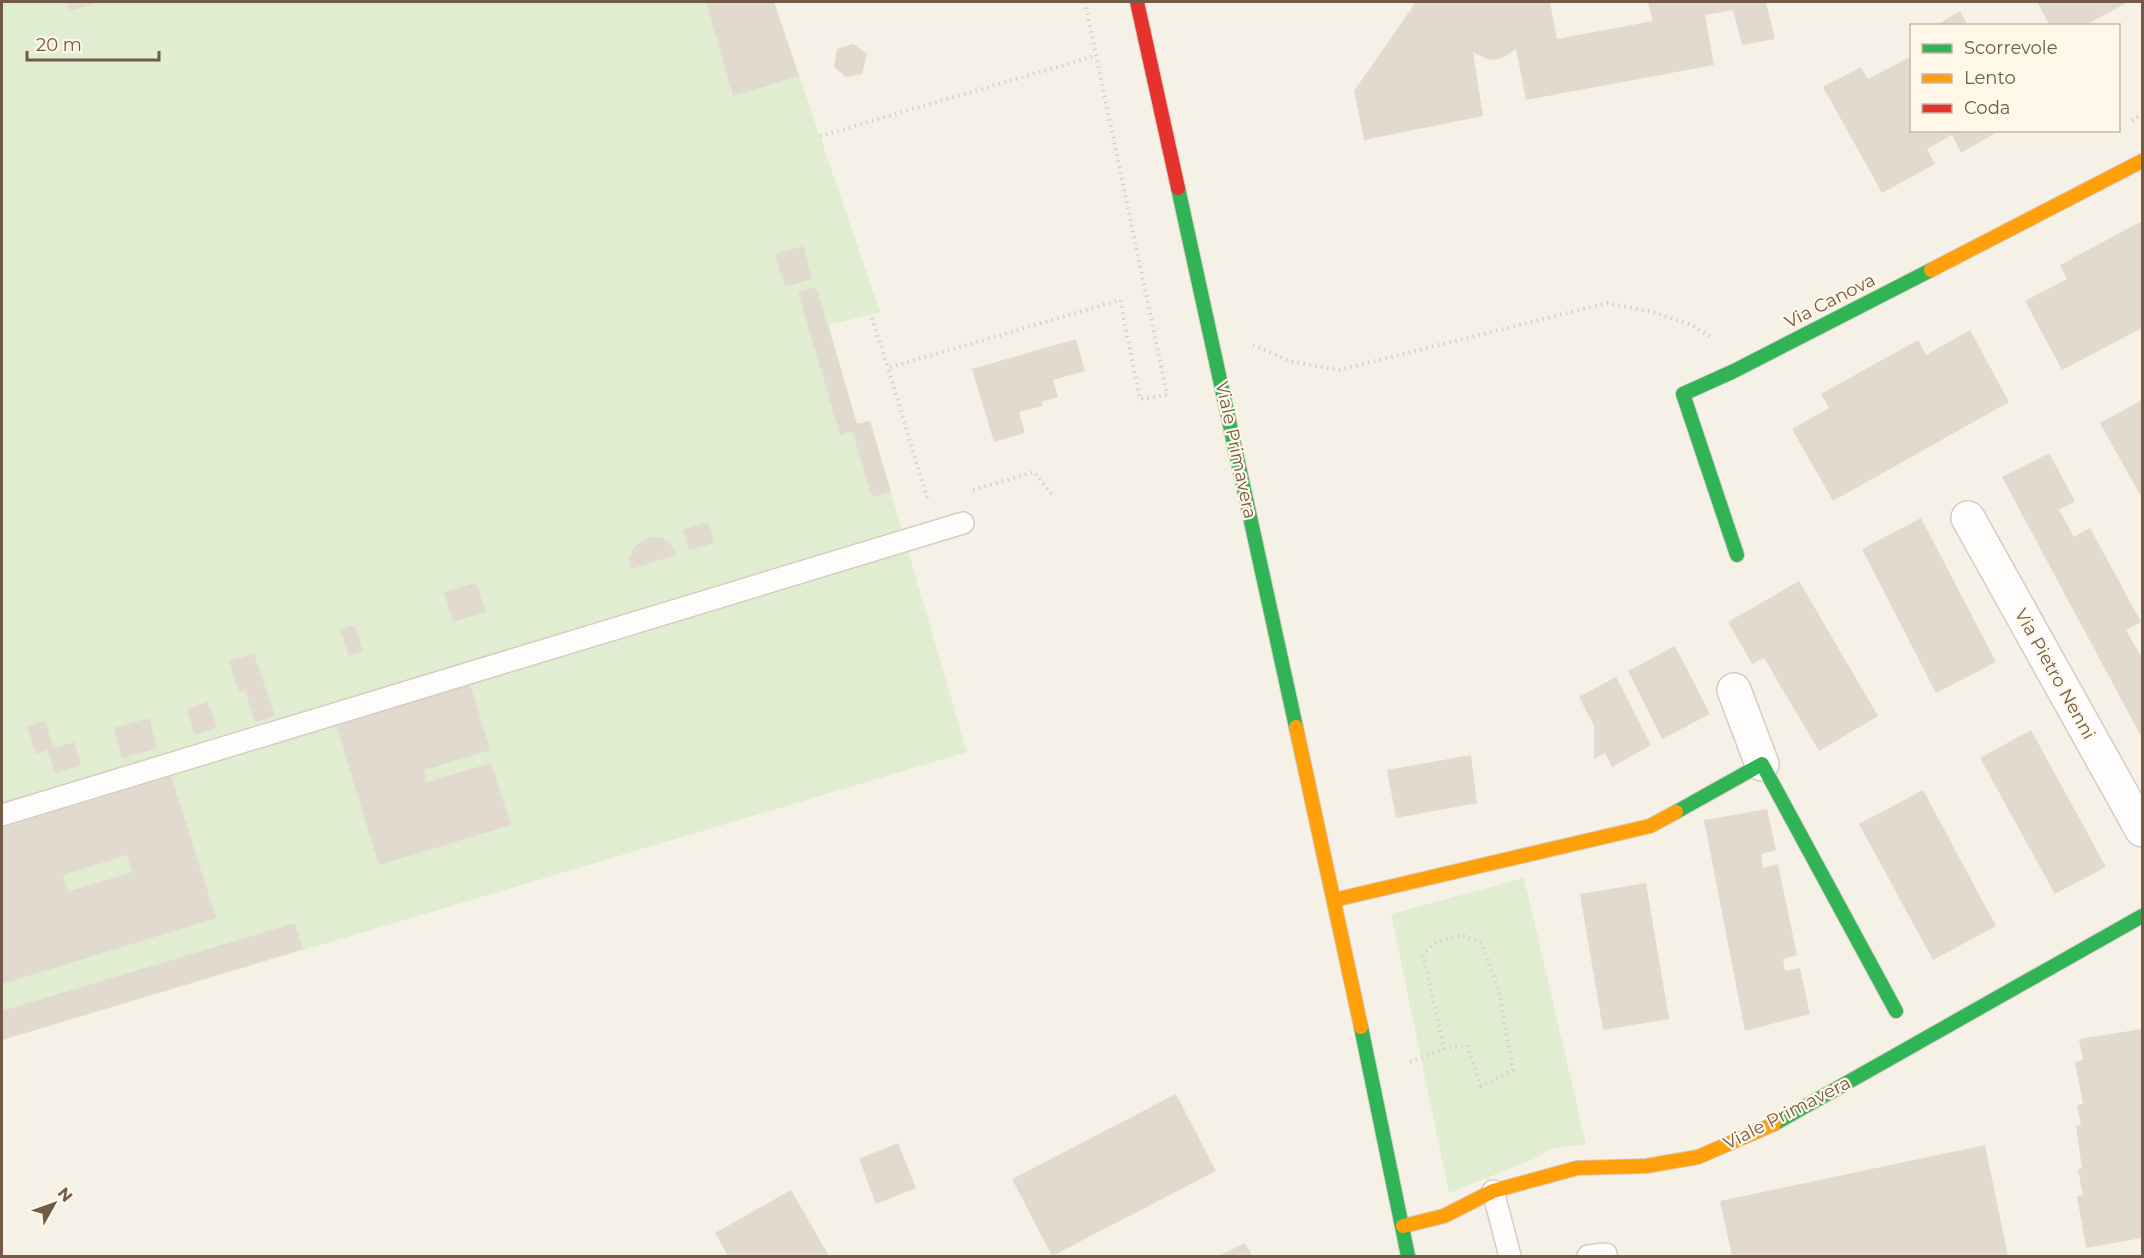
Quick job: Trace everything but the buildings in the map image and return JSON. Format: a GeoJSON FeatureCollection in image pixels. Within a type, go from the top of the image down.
{"type":"FeatureCollection","features":[{"type":"Feature","properties":{"kind":"street","name":"Viale Primavera"},"geometry":{"type":"LineString","coordinates":[[1137,2],[1334,900],[1408,1257]]}},
{"type":"Feature","properties":{"kind":"street","name":"Via Canova"},"geometry":{"type":"LineString","coordinates":[[1737,555],[1683,394],[1734,371],[2142,161]]}},
{"type":"Feature","properties":{"kind":"street","name":"Via Pietro Nenni"},"geometry":{"type":"LineString","coordinates":[[1968,518],[2142,830]]}},
{"type":"Feature","properties":{"kind":"street"},"geometry":{"type":"LineString","coordinates":[[1734,690],[1761,764],[1896,1011]]}},
{"type":"Feature","properties":{"kind":"street"},"geometry":{"type":"LineString","coordinates":[[1334,900],[1650,826],[1761,764]]}},
{"type":"Feature","properties":{"kind":"street","name":"Viale Primavera"},"geometry":{"type":"LineString","coordinates":[[1402,1226],[1444,1216],[1493,1191],[1577,1168],[1646,1166],[1698,1157],[1766,1128],[2142,916]]}},
{"type":"Feature","properties":{"kind":"lane"},"geometry":{"type":"LineString","coordinates":[[2,815],[963,523]]}},
{"type":"Feature","properties":{"kind":"lane"},"geometry":{"type":"LineString","coordinates":[[1493,1191],[1510,1257]]}},
{"type":"Feature","properties":{"kind":"lane"},"geometry":{"type":"LineString","coordinates":[[1588,1257],[1606,1254],[1606,1257]]}},
{"type":"Feature","properties":{"kind":"path"},"geometry":{"type":"LineString","coordinates":[[888,368],[1120,300],[1140,399],[1167,395],[1085,2]]}},
{"type":"Feature","properties":{"kind":"path"},"geometry":{"type":"LineString","coordinates":[[820,136],[1095,56]]}},
{"type":"Feature","properties":{"kind":"path"},"geometry":{"type":"LineString","coordinates":[[1247,342],[1293,362],[1339,370],[1607,303],[1653,312],[1692,325],[1719,343]]}},
{"type":"Feature","properties":{"kind":"path"},"geometry":{"type":"LineString","coordinates":[[872,318],[936,530]]}},
{"type":"Feature","properties":{"kind":"path"},"geometry":{"type":"LineString","coordinates":[[970,490],[1034,472],[1053,496]]}},
{"type":"Feature","properties":{"kind":"path"},"geometry":{"type":"LineString","coordinates":[[1410,1062],[1444,1048],[1467,1045],[1481,1086],[1513,1070],[1499,992],[1481,943],[1461,936],[1436,942],[1423,954],[1444,1048]]}},
{"type":"Feature","properties":{"kind":"green space"},"geometry":{"type":"Polygon","coordinates":[[[2,2],[774,2],[880,312],[829,325],[857,424],[870,421],[967,752],[2,1040],[2,2]]]}},
{"type":"Feature","properties":{"kind":"green space"},"geometry":{"type":"Polygon","coordinates":[[[1524,878],[1586,1144],[1554,1148],[1534,1159],[1449,1193],[1391,914],[1524,878]]]}},
{"type":"Feature","properties":{"kind":"traffic: fast"},"geometry":{"type":"LineString","coordinates":[[1178,188],[1296,727]]}},
{"type":"Feature","properties":{"kind":"traffic: fast"},"geometry":{"type":"LineString","coordinates":[[1737,555],[1683,394],[1734,371],[1931,270]]}},
{"type":"Feature","properties":{"kind":"traffic: fast"},"geometry":{"type":"LineString","coordinates":[[1676,812],[1762,764],[1896,1011]]}},
{"type":"Feature","properties":{"kind":"traffic: fast"},"geometry":{"type":"LineString","coordinates":[[1774,1124],[2142,916]]}},
{"type":"Feature","properties":{"kind":"traffic: fast"},"geometry":{"type":"LineString","coordinates":[[1361,1027],[1408,1256]]}},
{"type":"Feature","properties":{"kind":"traffic: slow"},"geometry":{"type":"LineString","coordinates":[[1931,270],[2142,161]]}},
{"type":"Feature","properties":{"kind":"traffic: slow"},"geometry":{"type":"LineString","coordinates":[[1296,727],[1361,1027]]}},
{"type":"Feature","properties":{"kind":"traffic: slow"},"geometry":{"type":"LineString","coordinates":[[1334,900],[1650,826],[1676,812]]}},
{"type":"Feature","properties":{"kind":"traffic: slow"},"geometry":{"type":"LineString","coordinates":[[1403,1226],[1444,1216],[1493,1191],[1577,1168],[1646,1166],[1698,1157],[1774,1124]]}},
{"type":"Feature","properties":{"kind":"traffic: jam"},"geometry":{"type":"LineString","coordinates":[[1137,2],[1178,188]]}}]}
